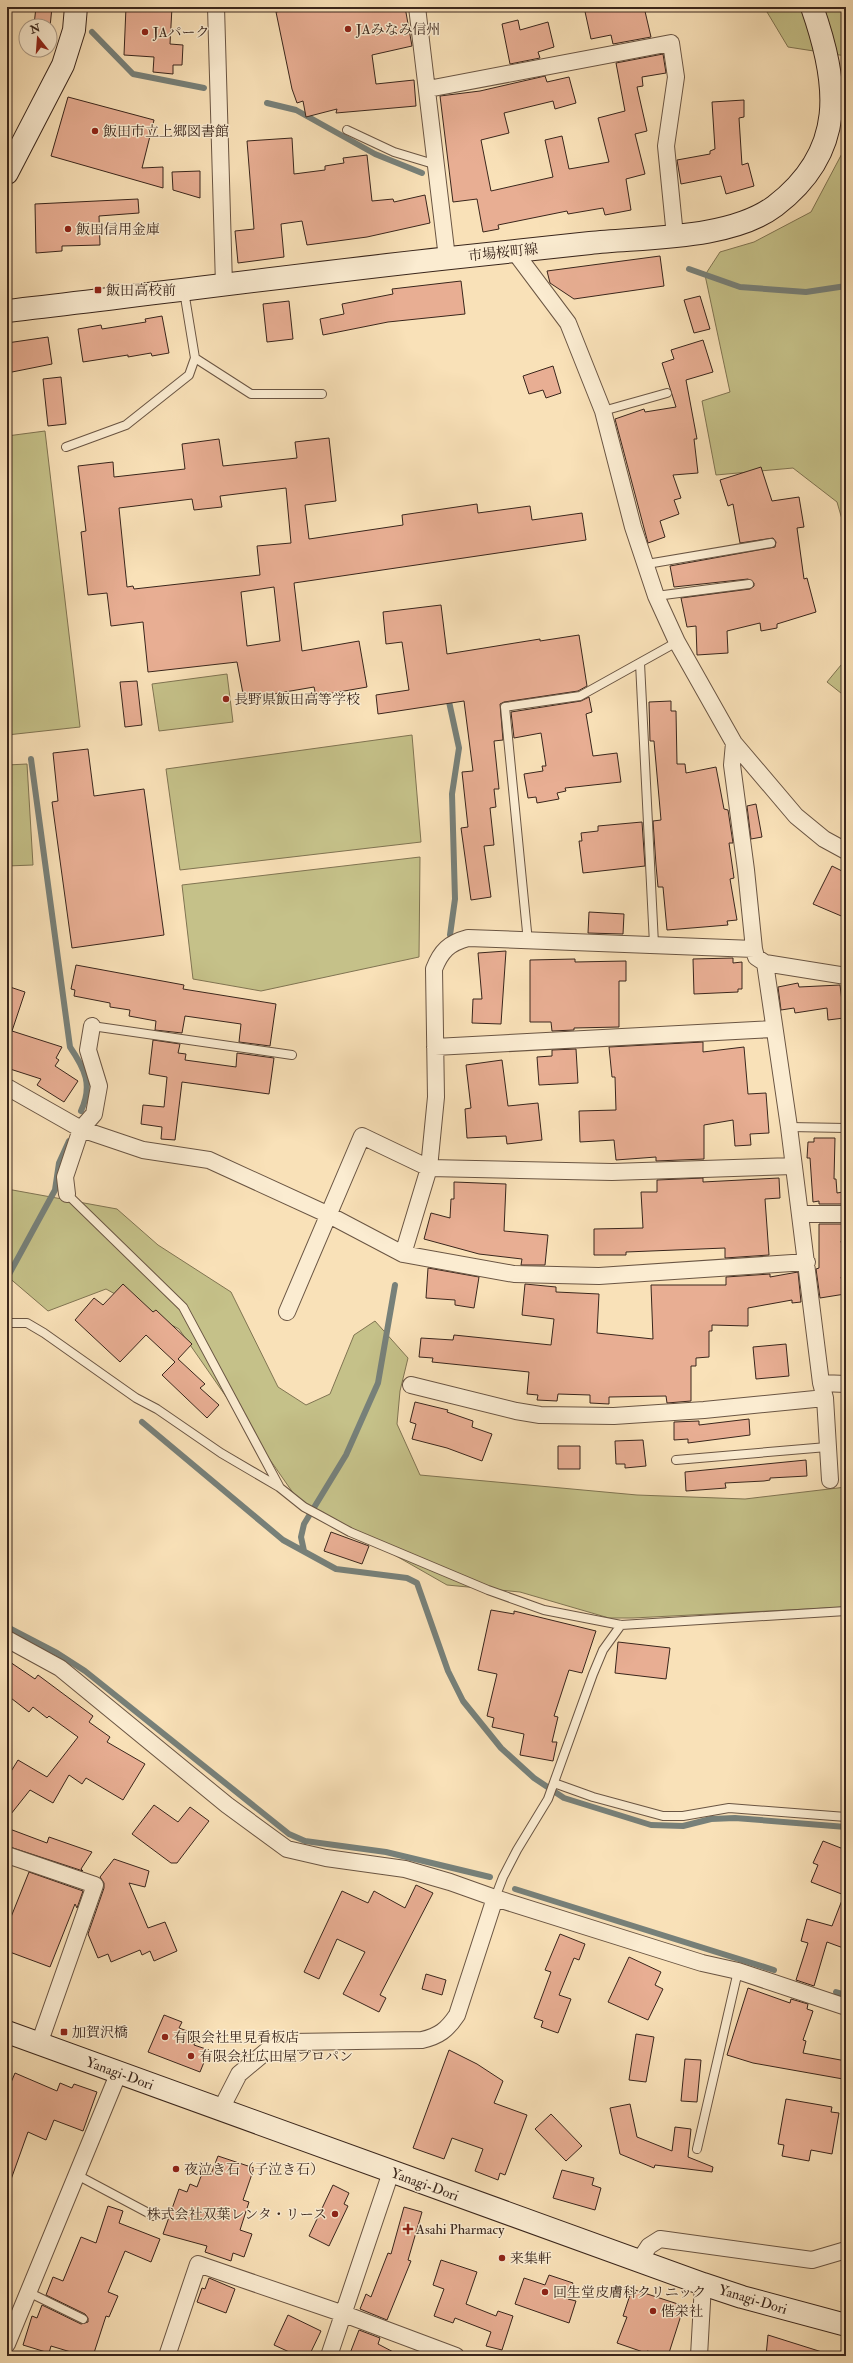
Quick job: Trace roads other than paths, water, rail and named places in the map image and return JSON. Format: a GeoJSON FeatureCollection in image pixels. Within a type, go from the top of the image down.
{"type":"FeatureCollection","features":[{"type":"Feature","properties":{"kind":"street"},"geometry":{"type":"LineString","coordinates":[[7,173],[63,65],[74,30],[76,7]]}},
{"type":"Feature","properties":{"kind":"street"},"geometry":{"type":"LineString","coordinates":[[216,7],[224,285]]}},
{"type":"Feature","properties":{"kind":"street"},"geometry":{"type":"LineString","coordinates":[[418,7],[447,258]]}},
{"type":"Feature","properties":{"kind":"street","name":"市場桜町線"},"geometry":{"type":"LineString","coordinates":[[7,311],[447,258],[675,236],[732,226],[754,218],[773,207],[789,193],[814,163],[827,134],[832,104],[823,38],[812,7]]}},
{"type":"Feature","properties":{"kind":"street"},"geometry":{"type":"LineString","coordinates":[[428,90],[671,43],[676,76],[666,146],[675,236]]}},
{"type":"Feature","properties":{"kind":"street"},"geometry":{"type":"LineString","coordinates":[[514,251],[568,323],[602,411],[633,527],[647,564],[656,596],[677,642],[734,743],[796,816],[824,839],[846,851]]}},
{"type":"Feature","properties":{"kind":"street"},"geometry":{"type":"LineString","coordinates":[[734,743],[732,765],[756,957],[765,963],[846,976]]}},
{"type":"Feature","properties":{"kind":"street"},"geometry":{"type":"LineString","coordinates":[[403,1254],[428,1168],[436,1097],[434,969],[441,952],[454,942],[468,938],[528,942],[654,944],[754,949]]}},
{"type":"Feature","properties":{"kind":"street"},"geometry":{"type":"LineString","coordinates":[[765,963],[773,1029],[789,1127],[807,1262],[823,1391],[830,1480]]}},
{"type":"Feature","properties":{"kind":"street"},"geometry":{"type":"LineString","coordinates":[[67,1194],[65,1176],[81,1129],[94,1114],[99,1086],[88,1050],[92,1026]]}},
{"type":"Feature","properties":{"kind":"street"},"geometry":{"type":"LineString","coordinates":[[435,1047],[773,1029]]}},
{"type":"Feature","properties":{"kind":"street"},"geometry":{"type":"LineString","coordinates":[[7,1087],[81,1129],[143,1150],[209,1160],[330,1215],[403,1254],[514,1274],[592,1276],[807,1262]]}},
{"type":"Feature","properties":{"kind":"street"},"geometry":{"type":"LineString","coordinates":[[287,1312],[330,1215],[362,1136],[428,1168],[612,1172],[793,1166]]}},
{"type":"Feature","properties":{"kind":"street"},"geometry":{"type":"LineString","coordinates":[[800,1214],[846,1214]]}},
{"type":"Feature","properties":{"kind":"street"},"geometry":{"type":"LineString","coordinates":[[411,1385],[516,1411],[546,1415],[614,1416],[704,1410],[823,1391],[846,1384]]}},
{"type":"Feature","properties":{"kind":"street"},"geometry":{"type":"LineString","coordinates":[[7,1639],[60,1668],[245,1819],[287,1849],[326,1858],[405,1869],[702,1963],[738,1971],[846,2007]]}},
{"type":"Feature","properties":{"kind":"street"},"geometry":{"type":"LineString","coordinates":[[7,1855],[95,1885],[39,2044]]}},
{"type":"Feature","properties":{"kind":"street"},"geometry":{"type":"LineString","coordinates":[[221,2109],[239,2074],[270,2049],[291,2042],[422,2040],[435,2037],[447,2029],[457,2015],[487,1918],[495,1898]]}},
{"type":"Feature","properties":{"kind":"street","name":"Yanagi-Dori"},"geometry":{"type":"LineString","coordinates":[[7,2032],[703,2284],[742,2297],[846,2325]]}},
{"type":"Feature","properties":{"kind":"street"},"geometry":{"type":"LineString","coordinates":[[7,2344],[119,2072]]}},
{"type":"Feature","properties":{"kind":"street"},"geometry":{"type":"LineString","coordinates":[[329,2356],[391,2172]]}},
{"type":"Feature","properties":{"kind":"street"},"geometry":{"type":"LineString","coordinates":[[639,2261],[649,2246],[660,2239],[812,2260],[846,2250]]}},
{"type":"Feature","properties":{"kind":"street"},"geometry":{"type":"LineString","coordinates":[[167,2356],[198,2264],[344,2314],[456,2356]]}},
{"type":"Feature","properties":{"kind":"street"},"geometry":{"type":"LineString","coordinates":[[699,2356],[703,2284]]}},
{"type":"Feature","properties":{"kind":"lane"},"geometry":{"type":"LineString","coordinates":[[347,130],[394,152],[437,165]]}},
{"type":"Feature","properties":{"kind":"lane"},"geometry":{"type":"LineString","coordinates":[[66,447],[126,425],[189,375],[194,358],[184,290]]}},
{"type":"Feature","properties":{"kind":"lane"},"geometry":{"type":"LineString","coordinates":[[194,358],[251,394],[322,394]]}},
{"type":"Feature","properties":{"kind":"lane"},"geometry":{"type":"LineString","coordinates":[[602,411],[667,393]]}},
{"type":"Feature","properties":{"kind":"lane"},"geometry":{"type":"LineString","coordinates":[[647,564],[772,543]]}},
{"type":"Feature","properties":{"kind":"lane"},"geometry":{"type":"LineString","coordinates":[[656,596],[749,584]]}},
{"type":"Feature","properties":{"kind":"lane"},"geometry":{"type":"LineString","coordinates":[[528,942],[506,707],[580,696],[677,642]]}},
{"type":"Feature","properties":{"kind":"lane"},"geometry":{"type":"LineString","coordinates":[[640,663],[654,944]]}},
{"type":"Feature","properties":{"kind":"lane"},"geometry":{"type":"LineString","coordinates":[[92,1026],[292,1055]]}},
{"type":"Feature","properties":{"kind":"lane"},"geometry":{"type":"LineString","coordinates":[[789,1127],[846,1128]]}},
{"type":"Feature","properties":{"kind":"lane"},"geometry":{"type":"LineString","coordinates":[[67,1194],[183,1307],[279,1487]]}},
{"type":"Feature","properties":{"kind":"lane"},"geometry":{"type":"LineString","coordinates":[[7,1323],[27,1323],[44,1333],[221,1453],[279,1487],[304,1507],[350,1532],[488,1590],[544,1610],[621,1625],[846,1611]]}},
{"type":"Feature","properties":{"kind":"lane"},"geometry":{"type":"LineString","coordinates":[[676,1460],[827,1447]]}},
{"type":"Feature","properties":{"kind":"lane"},"geometry":{"type":"LineString","coordinates":[[495,1898],[514,1856],[548,1799],[601,1656],[621,1625]]}},
{"type":"Feature","properties":{"kind":"lane"},"geometry":{"type":"LineString","coordinates":[[554,1782],[593,1797],[663,1816],[683,1816],[729,1808],[846,1817]]}},
{"type":"Feature","properties":{"kind":"lane"},"geometry":{"type":"LineString","coordinates":[[697,2149],[738,1971]]}},
{"type":"Feature","properties":{"kind":"lane"},"geometry":{"type":"LineString","coordinates":[[77,2175],[154,2216]]}},
{"type":"Feature","properties":{"kind":"lane"},"geometry":{"type":"LineString","coordinates":[[28,2292],[83,2319]]}},
{"type":"Feature","properties":{"kind":"waterway"},"geometry":{"type":"LineString","coordinates":[[92,32],[133,74],[204,88]]}},
{"type":"Feature","properties":{"kind":"waterway"},"geometry":{"type":"LineString","coordinates":[[267,103],[296,110],[375,154],[422,173]]}},
{"type":"Feature","properties":{"kind":"waterway"},"geometry":{"type":"LineString","coordinates":[[689,269],[740,287],[806,292],[846,286]]}},
{"type":"Feature","properties":{"kind":"waterway"},"geometry":{"type":"LineString","coordinates":[[448,697],[459,748],[452,794],[455,899],[450,935]]}},
{"type":"Feature","properties":{"kind":"waterway"},"geometry":{"type":"LineString","coordinates":[[31,759],[70,1047],[80,1063],[87,1085],[85,1102],[81,1111]]}},
{"type":"Feature","properties":{"kind":"waterway"},"geometry":{"type":"LineString","coordinates":[[7,1278],[55,1190],[59,1163],[69,1141]]}},
{"type":"Feature","properties":{"kind":"waterway"},"geometry":{"type":"LineString","coordinates":[[304,1551],[301,1537],[304,1524],[346,1455],[378,1383],[395,1285]]}},
{"type":"Feature","properties":{"kind":"waterway"},"geometry":{"type":"LineString","coordinates":[[142,1422],[283,1540],[336,1569],[407,1578],[417,1583],[448,1671],[463,1701],[501,1748],[534,1778],[564,1798],[651,1825],[683,1826],[711,1819],[735,1818],[846,1827]]}},
{"type":"Feature","properties":{"kind":"waterway"},"geometry":{"type":"LineString","coordinates":[[7,1627],[57,1653],[85,1671],[289,1834],[305,1841],[386,1852],[490,1877]]}},
{"type":"Feature","properties":{"kind":"waterway"},"geometry":{"type":"LineString","coordinates":[[515,1889],[774,1970]]}},
{"type":"Feature","properties":{"kind":"waterway"},"geometry":{"type":"LineString","coordinates":[[836,1992],[846,1995]]}},
{"type":"Feature","properties":{"kind":"place","name":"JAみなみ信州"},"geometry":{"type":"Point","coordinates":[348,29]}},
{"type":"Feature","properties":{"kind":"place","name":"JAパーク"},"geometry":{"type":"Point","coordinates":[145,32]}},
{"type":"Feature","properties":{"kind":"place","name":"飯田市立上郷図書館"},"geometry":{"type":"Point","coordinates":[95,131]}},
{"type":"Feature","properties":{"kind":"place","name":"飯田信用金庫"},"geometry":{"type":"Point","coordinates":[68,229]}},
{"type":"Feature","properties":{"kind":"place","name":"飯田高校前"},"geometry":{"type":"Point","coordinates":[98,290]}},
{"type":"Feature","properties":{"kind":"place","name":"長野県飯田高等学校"},"geometry":{"type":"Point","coordinates":[226,699]}},
{"type":"Feature","properties":{"kind":"place","name":"加賀沢橋"},"geometry":{"type":"Point","coordinates":[64,2032]}},
{"type":"Feature","properties":{"kind":"place","name":"有限会社里見看板店"},"geometry":{"type":"Point","coordinates":[165,2037]}},
{"type":"Feature","properties":{"kind":"place","name":"有限会社広田屋プロパン"},"geometry":{"type":"Point","coordinates":[191,2056]}},
{"type":"Feature","properties":{"kind":"place","name":"夜泣き石（子泣き石）"},"geometry":{"type":"Point","coordinates":[176,2169]}},
{"type":"Feature","properties":{"kind":"place","name":"株式会社双葉レンタ・リース"},"geometry":{"type":"Point","coordinates":[335,2214]}},
{"type":"Feature","properties":{"kind":"place","name":"Asahi Pharmacy"},"geometry":{"type":"Point","coordinates":[408,2229]}},
{"type":"Feature","properties":{"kind":"place","name":"来集軒"},"geometry":{"type":"Point","coordinates":[502,2258]}},
{"type":"Feature","properties":{"kind":"place","name":"回生堂皮膚科クリニック"},"geometry":{"type":"Point","coordinates":[545,2292]}},
{"type":"Feature","properties":{"kind":"place","name":"偕栄社"},"geometry":{"type":"Point","coordinates":[653,2311]}}]}
